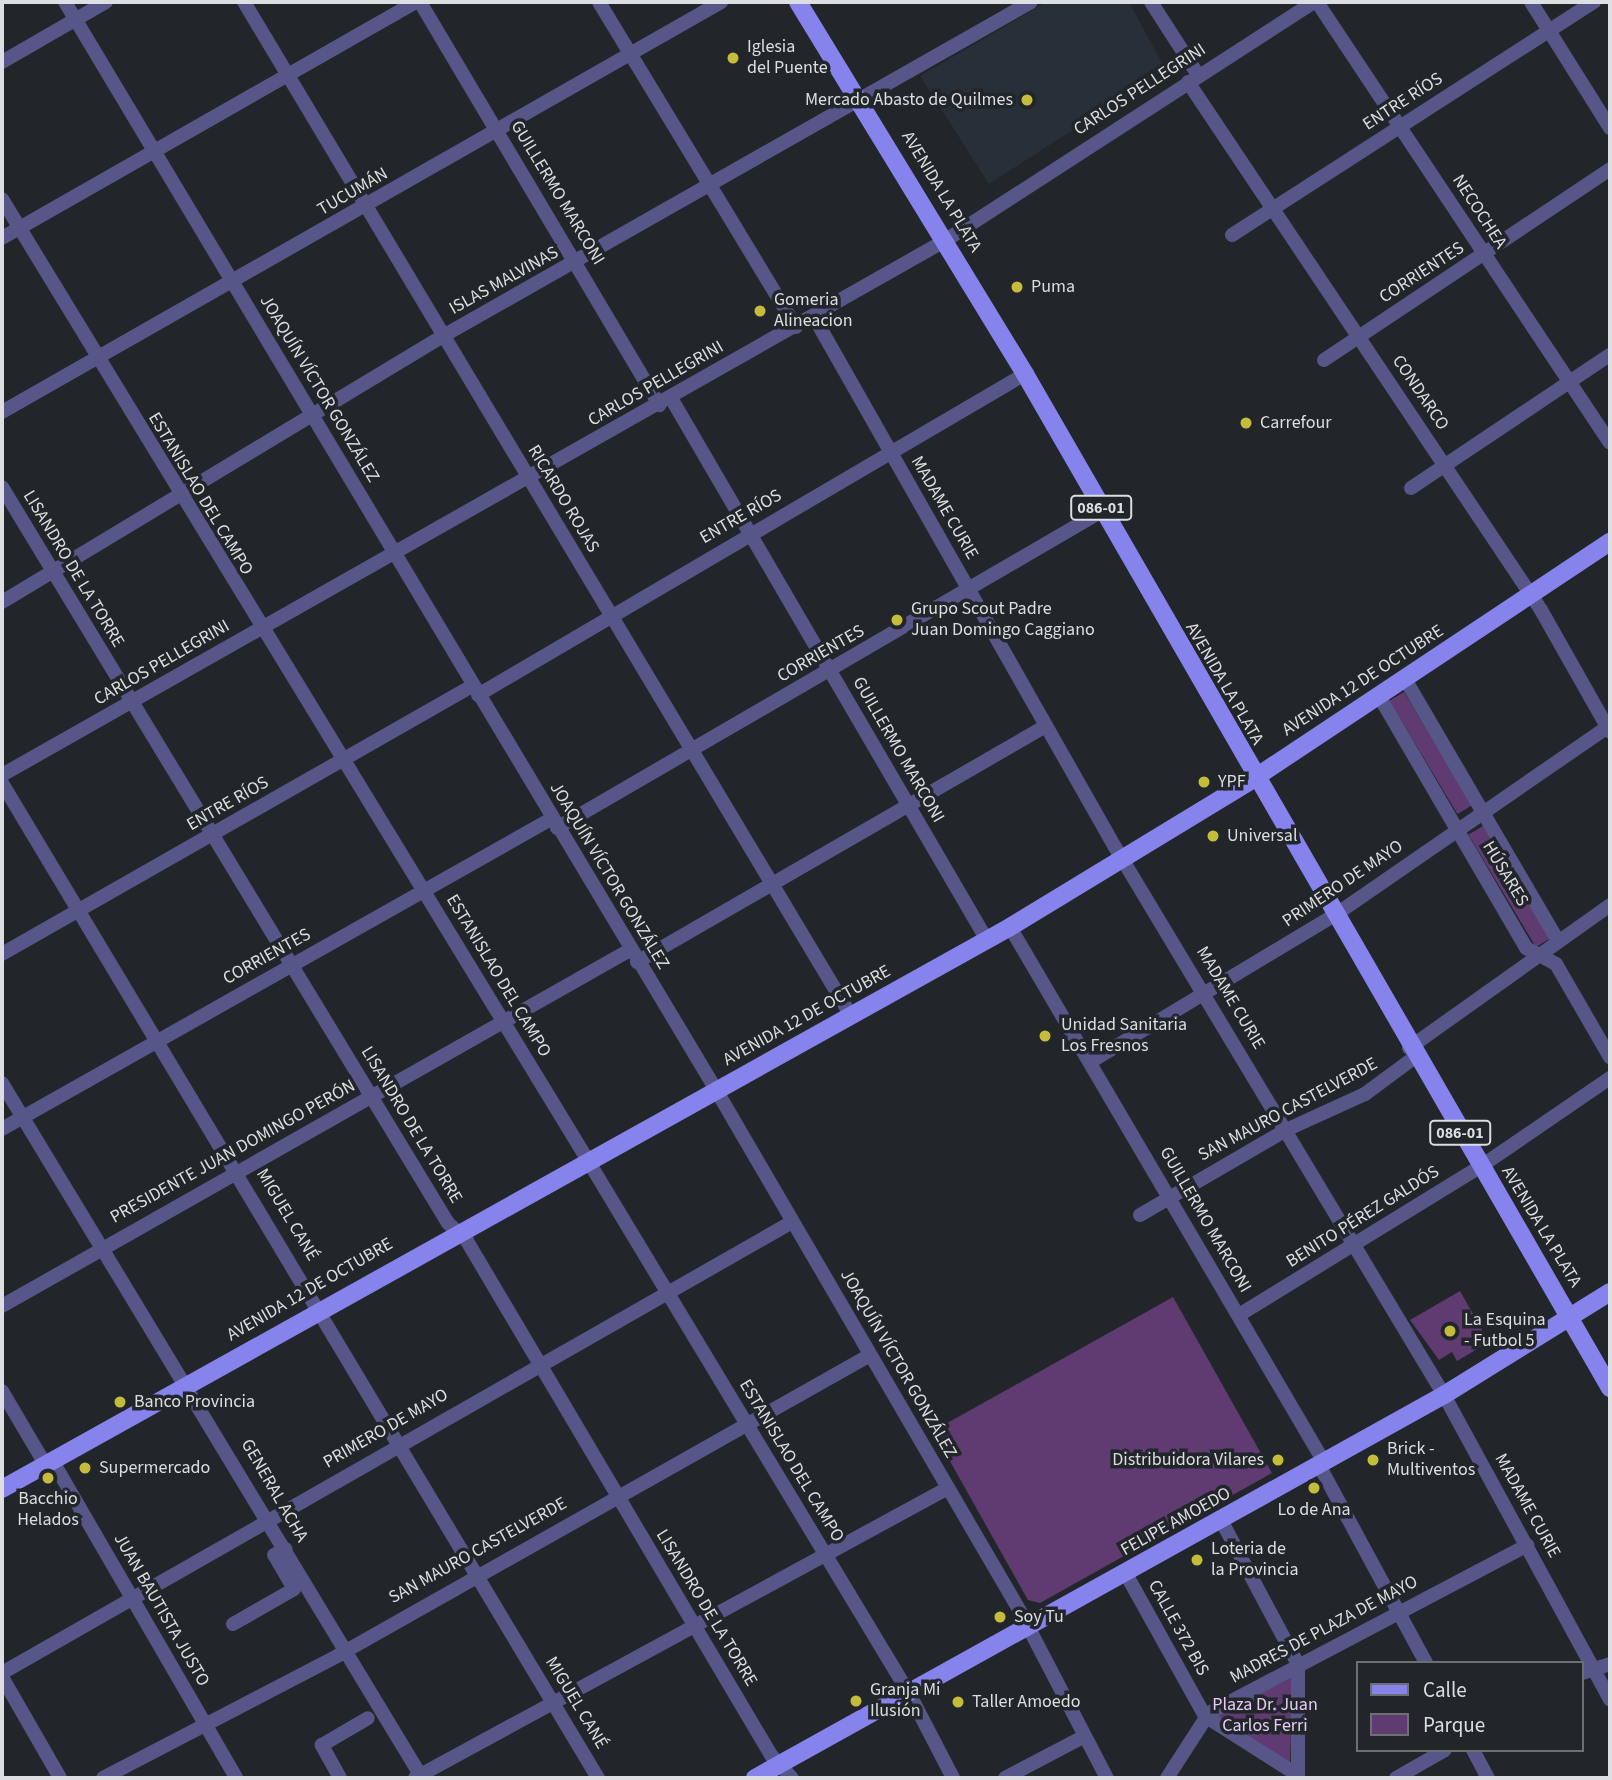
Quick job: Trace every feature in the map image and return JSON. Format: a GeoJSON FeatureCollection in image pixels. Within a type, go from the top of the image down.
{"type":"FeatureCollection","features":[{"type":"Feature","properties":{"kind":"main road","name":"AVENIDA LA PLATA"},"geometry":{"type":"LineString","coordinates":[[798,2],[946,240],[1025,374],[1253,779],[1610,1388]]}},
{"type":"Feature","properties":{"kind":"main road","name":"AVENIDA 12 DE OCTUBRE"},"geometry":{"type":"LineString","coordinates":[[2,1489],[456,1231],[1010,927],[1253,779],[1610,542]]}},
{"type":"Feature","properties":{"kind":"main road","name":"FELIPE AMOEDO"},"geometry":{"type":"LineString","coordinates":[[755,1778],[786,1772],[910,1695],[1573,1321],[1610,1292]]}},
{"type":"Feature","properties":{"kind":"street","name":"JOAQUÍN VÍCTOR GONZÁLEZ"},"geometry":{"type":"LineString","coordinates":[[65,2],[715,1088],[1030,1628],[1107,1778]]}},
{"type":"Feature","properties":{"kind":"street"},"geometry":{"type":"LineString","coordinates":[[2,62],[106,2]]}},
{"type":"Feature","properties":{"kind":"street","name":"RICARDO ROJAS"},"geometry":{"type":"LineString","coordinates":[[244,2],[527,479],[851,1016]]}},
{"type":"Feature","properties":{"kind":"street"},"geometry":{"type":"LineString","coordinates":[[2,238],[417,2]]}},
{"type":"Feature","properties":{"kind":"street","name":"GUILLERMO MARCONI"},"geometry":{"type":"LineString","coordinates":[[417,2],[497,130],[575,263],[750,534],[987,940]]}},
{"type":"Feature","properties":{"kind":"street"},"geometry":{"type":"LineString","coordinates":[[599,2],[796,327]]}},
{"type":"Feature","properties":{"kind":"street","name":"TUCUMÁN"},"geometry":{"type":"LineString","coordinates":[[2,412],[366,207],[721,2]]}},
{"type":"Feature","properties":{"kind":"street","name":"ISLAS MALVINAS"},"geometry":{"type":"LineString","coordinates":[[2,602],[180,499],[443,336],[861,101],[1031,2]]}},
{"type":"Feature","properties":{"kind":"street","name":"CONDARCO"},"geometry":{"type":"LineString","coordinates":[[1151,2],[1193,78],[1273,209],[1531,595],[1609,728]]}},
{"type":"Feature","properties":{"kind":"street","name":"CARLOS PELLEGRINI"},"geometry":{"type":"LineString","coordinates":[[2,775],[665,402],[946,240],[1193,78],[1316,2]]}},
{"type":"Feature","properties":{"kind":"street","name":"NECOCHEA"},"geometry":{"type":"LineString","coordinates":[[1316,2],[1610,443]]}},
{"type":"Feature","properties":{"kind":"street"},"geometry":{"type":"LineString","coordinates":[[1531,2],[1610,128]]}},
{"type":"Feature","properties":{"kind":"street","name":"ENTRE RÍOS"},"geometry":{"type":"LineString","coordinates":[[1232,235],[1594,2]]}},
{"type":"Feature","properties":{"kind":"street","name":"CORRIENTES"},"geometry":{"type":"LineString","coordinates":[[1324,360],[1485,256],[1610,169]]}},
{"type":"Feature","properties":{"kind":"street","name":"ESTANISLAO DEL CAMPO"},"geometry":{"type":"LineString","coordinates":[[2,200],[180,499],[587,1158],[910,1695],[953,1778]]}},
{"type":"Feature","properties":{"kind":"street","name":"MADAME CURIE"},"geometry":{"type":"LineString","coordinates":[[814,317],[1046,726],[1444,1395],[1527,1545],[1583,1661]]}},
{"type":"Feature","properties":{"kind":"street"},"geometry":{"type":"LineString","coordinates":[[1411,488],[1610,355]]}},
{"type":"Feature","properties":{"kind":"street","name":"ENTRE RÍOS"},"geometry":{"type":"LineString","coordinates":[[2,954],[342,760],[611,616],[1025,374]]}},
{"type":"Feature","properties":{"kind":"street","name":"LISANDRO DE LA TORRE"},"geometry":{"type":"LineString","coordinates":[[2,487],[130,704],[370,1096],[540,1363],[696,1630],[786,1772]]}},
{"type":"Feature","properties":{"kind":"street","name":"CORRIENTES"},"geometry":{"type":"LineString","coordinates":[[2,1129],[157,1040],[292,967],[422,888],[693,751],[1102,511]]}},
{"type":"Feature","properties":{"kind":"street","name":"HÚSARES"},"geometry":{"type":"LineString","coordinates":[[1405,679],[1558,941]]}},
{"type":"Feature","properties":{"kind":"street","name":"HÚSARES"},"geometry":{"type":"LineString","coordinates":[[1379,696],[1526,948],[1556,964],[1610,1057]]}},
{"type":"Feature","properties":{"kind":"street","name":"PRESIDENTE JUAN DOMINGO PERÓN"},"geometry":{"type":"LineString","coordinates":[[2,1306],[503,1020],[772,885],[910,808],[1046,726]]}},
{"type":"Feature","properties":{"kind":"street","name":"PRIMERO DE MAYO"},"geometry":{"type":"LineString","coordinates":[[1090,1062],[1335,915],[1482,812],[1609,728]]}},
{"type":"Feature","properties":{"kind":"street","name":"MIGUEL CANÉ"},"geometry":{"type":"LineString","coordinates":[[2,783],[77,911],[321,1308],[598,1778]]}},
{"type":"Feature","properties":{"kind":"street","name":"SAN MAURO CASTELVERDE"},"geometry":{"type":"LineString","coordinates":[[1140,1214],[1286,1130],[1365,1094],[1412,1052],[1610,905]]}},
{"type":"Feature","properties":{"kind":"street","name":"GUILLERMO MARCONI"},"geometry":{"type":"LineString","coordinates":[[1010,927],[1239,1315],[1322,1463],[1425,1661]]}},
{"type":"Feature","properties":{"kind":"street","name":"BENITO PÉREZ GALDÓS"},"geometry":{"type":"LineString","coordinates":[[1239,1315],[1354,1247],[1480,1167],[1610,1078]]}},
{"type":"Feature","properties":{"kind":"street","name":"GENERAL ACHA"},"geometry":{"type":"LineString","coordinates":[[2,1083],[189,1383],[419,1777]]}},
{"type":"Feature","properties":{"kind":"street","name":"PRIMERO DE MAYO"},"geometry":{"type":"LineString","coordinates":[[2,1675],[400,1442],[792,1222]]}},
{"type":"Feature","properties":{"kind":"street","name":"SAN MAURO CASTELVERDE"},"geometry":{"type":"LineString","coordinates":[[103,1778],[344,1649],[870,1355]]}},
{"type":"Feature","properties":{"kind":"street","name":"JUAN BAUTISTA JUSTO"},"geometry":{"type":"LineString","coordinates":[[2,1391],[49,1462],[236,1778]]}},
{"type":"Feature","properties":{"kind":"street"},"geometry":{"type":"LineString","coordinates":[[419,1777],[696,1630],[948,1488]]}},
{"type":"Feature","properties":{"kind":"street"},"geometry":{"type":"LineString","coordinates":[[1221,1520],[1298,1664],[1297,1776]]}},
{"type":"Feature","properties":{"kind":"street","name":"MADRES DE PLAZA DE MAYO"},"geometry":{"type":"LineString","coordinates":[[1167,1778],[1205,1716],[1298,1664],[1527,1545]]}},
{"type":"Feature","properties":{"kind":"street"},"geometry":{"type":"LineString","coordinates":[[233,1624],[294,1589],[274,1555],[286,1549]]}},
{"type":"Feature","properties":{"kind":"street","name":"CALLE 372 BIS"},"geometry":{"type":"LineString","coordinates":[[1126,1574],[1205,1716],[1297,1776]]}},
{"type":"Feature","properties":{"kind":"street"},"geometry":{"type":"LineString","coordinates":[[1588,1671],[1610,1664]]}},
{"type":"Feature","properties":{"kind":"street","name":"MADAME CURIE"},"geometry":{"type":"LineString","coordinates":[[1588,1671],[1610,1700]]}},
{"type":"Feature","properties":{"kind":"street"},"geometry":{"type":"LineString","coordinates":[[2,1675],[60,1778]]}},
{"type":"Feature","properties":{"kind":"street"},"geometry":{"type":"LineString","coordinates":[[341,1778],[322,1745],[368,1718]]}},
{"type":"Feature","properties":{"kind":"street"},"geometry":{"type":"LineString","coordinates":[[1005,1778],[1086,1736]]}},
{"type":"Feature","properties":{"kind":"street"},"geometry":{"type":"LineString","coordinates":[[1396,1778],[1442,1752]]}},
{"type":"Feature","properties":{"kind":"street"},"geometry":{"type":"LineString","coordinates":[[1474,1752],[1488,1778]]}},
{"type":"Feature","properties":{"kind":"shaded area","name":"Mercado Abasto de Quilmes"},"geometry":{"type":"Polygon","coordinates":[[[1046,2],[1129,2],[1166,70],[989,184],[920,76],[1046,2]]]}},
{"type":"Feature","properties":{"kind":"green space"},"geometry":{"type":"Polygon","coordinates":[[[1404,692],[1472,805],[1457,814],[1389,701],[1404,692]]]}},
{"type":"Feature","properties":{"kind":"green space"},"geometry":{"type":"Polygon","coordinates":[[[1483,826],[1550,938],[1536,947],[1468,835],[1483,826]]]}},
{"type":"Feature","properties":{"kind":"green space","name":"La Esquina - Futbol 5"},"geometry":{"type":"Polygon","coordinates":[[[1460,1291],[1489,1342],[1457,1361],[1452,1352],[1439,1360],[1410,1320],[1460,1291]]]}},
{"type":"Feature","properties":{"kind":"green space"},"geometry":{"type":"Polygon","coordinates":[[[1173,1297],[1272,1473],[1040,1603],[1028,1600],[933,1431],[1173,1297]]]}},
{"type":"Feature","properties":{"kind":"green space","name":"Plaza Dr. Juan Carlos Ferri"},"geometry":{"type":"Polygon","coordinates":[[[1293,1673],[1290,1762],[1214,1715],[1293,1673]]]}},
{"type":"Feature","properties":{"kind":"place","name":"Iglesia del Puente"},"geometry":{"type":"Point","coordinates":[733,58]}},
{"type":"Feature","properties":{"kind":"place","name":"Mercado Abasto de Quilmes"},"geometry":{"type":"Point","coordinates":[1027,100]}},
{"type":"Feature","properties":{"kind":"place","name":"Puma"},"geometry":{"type":"Point","coordinates":[1017,287]}},
{"type":"Feature","properties":{"kind":"place","name":"Gomeria Alineacion"},"geometry":{"type":"Point","coordinates":[760,311]}},
{"type":"Feature","properties":{"kind":"place","name":"Carrefour"},"geometry":{"type":"Point","coordinates":[1246,423]}},
{"type":"Feature","properties":{"kind":"place","name":"Grupo Scout Padre Juan Domingo Caggiano"},"geometry":{"type":"Point","coordinates":[897,620]}},
{"type":"Feature","properties":{"kind":"place","name":"YPF"},"geometry":{"type":"Point","coordinates":[1204,782]}},
{"type":"Feature","properties":{"kind":"place","name":"Universal"},"geometry":{"type":"Point","coordinates":[1213,836]}},
{"type":"Feature","properties":{"kind":"place","name":"Unidad Sanitaria Los Fresnos"},"geometry":{"type":"Point","coordinates":[1045,1036]}},
{"type":"Feature","properties":{"kind":"place","name":"La Esquina - Futbol 5"},"geometry":{"type":"Point","coordinates":[1450,1331]}},
{"type":"Feature","properties":{"kind":"place","name":"Banco Provincia"},"geometry":{"type":"Point","coordinates":[120,1402]}},
{"type":"Feature","properties":{"kind":"place","name":"Distribuidora Vilares"},"geometry":{"type":"Point","coordinates":[1278,1460]}},
{"type":"Feature","properties":{"kind":"place","name":"Brick - Multiventos"},"geometry":{"type":"Point","coordinates":[1373,1460]}},
{"type":"Feature","properties":{"kind":"place","name":"Supermercado"},"geometry":{"type":"Point","coordinates":[85,1468]}},
{"type":"Feature","properties":{"kind":"place","name":"Bacchio Helados"},"geometry":{"type":"Point","coordinates":[48,1478]}},
{"type":"Feature","properties":{"kind":"place","name":"Lo de Ana"},"geometry":{"type":"Point","coordinates":[1314,1488]}},
{"type":"Feature","properties":{"kind":"place","name":"Loteria de la Provincia"},"geometry":{"type":"Point","coordinates":[1197,1560]}},
{"type":"Feature","properties":{"kind":"place","name":"Soy Tu"},"geometry":{"type":"Point","coordinates":[1000,1617]}},
{"type":"Feature","properties":{"kind":"place","name":"Granja Mi Ilusión"},"geometry":{"type":"Point","coordinates":[856,1701]}},
{"type":"Feature","properties":{"kind":"place","name":"Taller Amoedo"},"geometry":{"type":"Point","coordinates":[958,1702]}}]}
